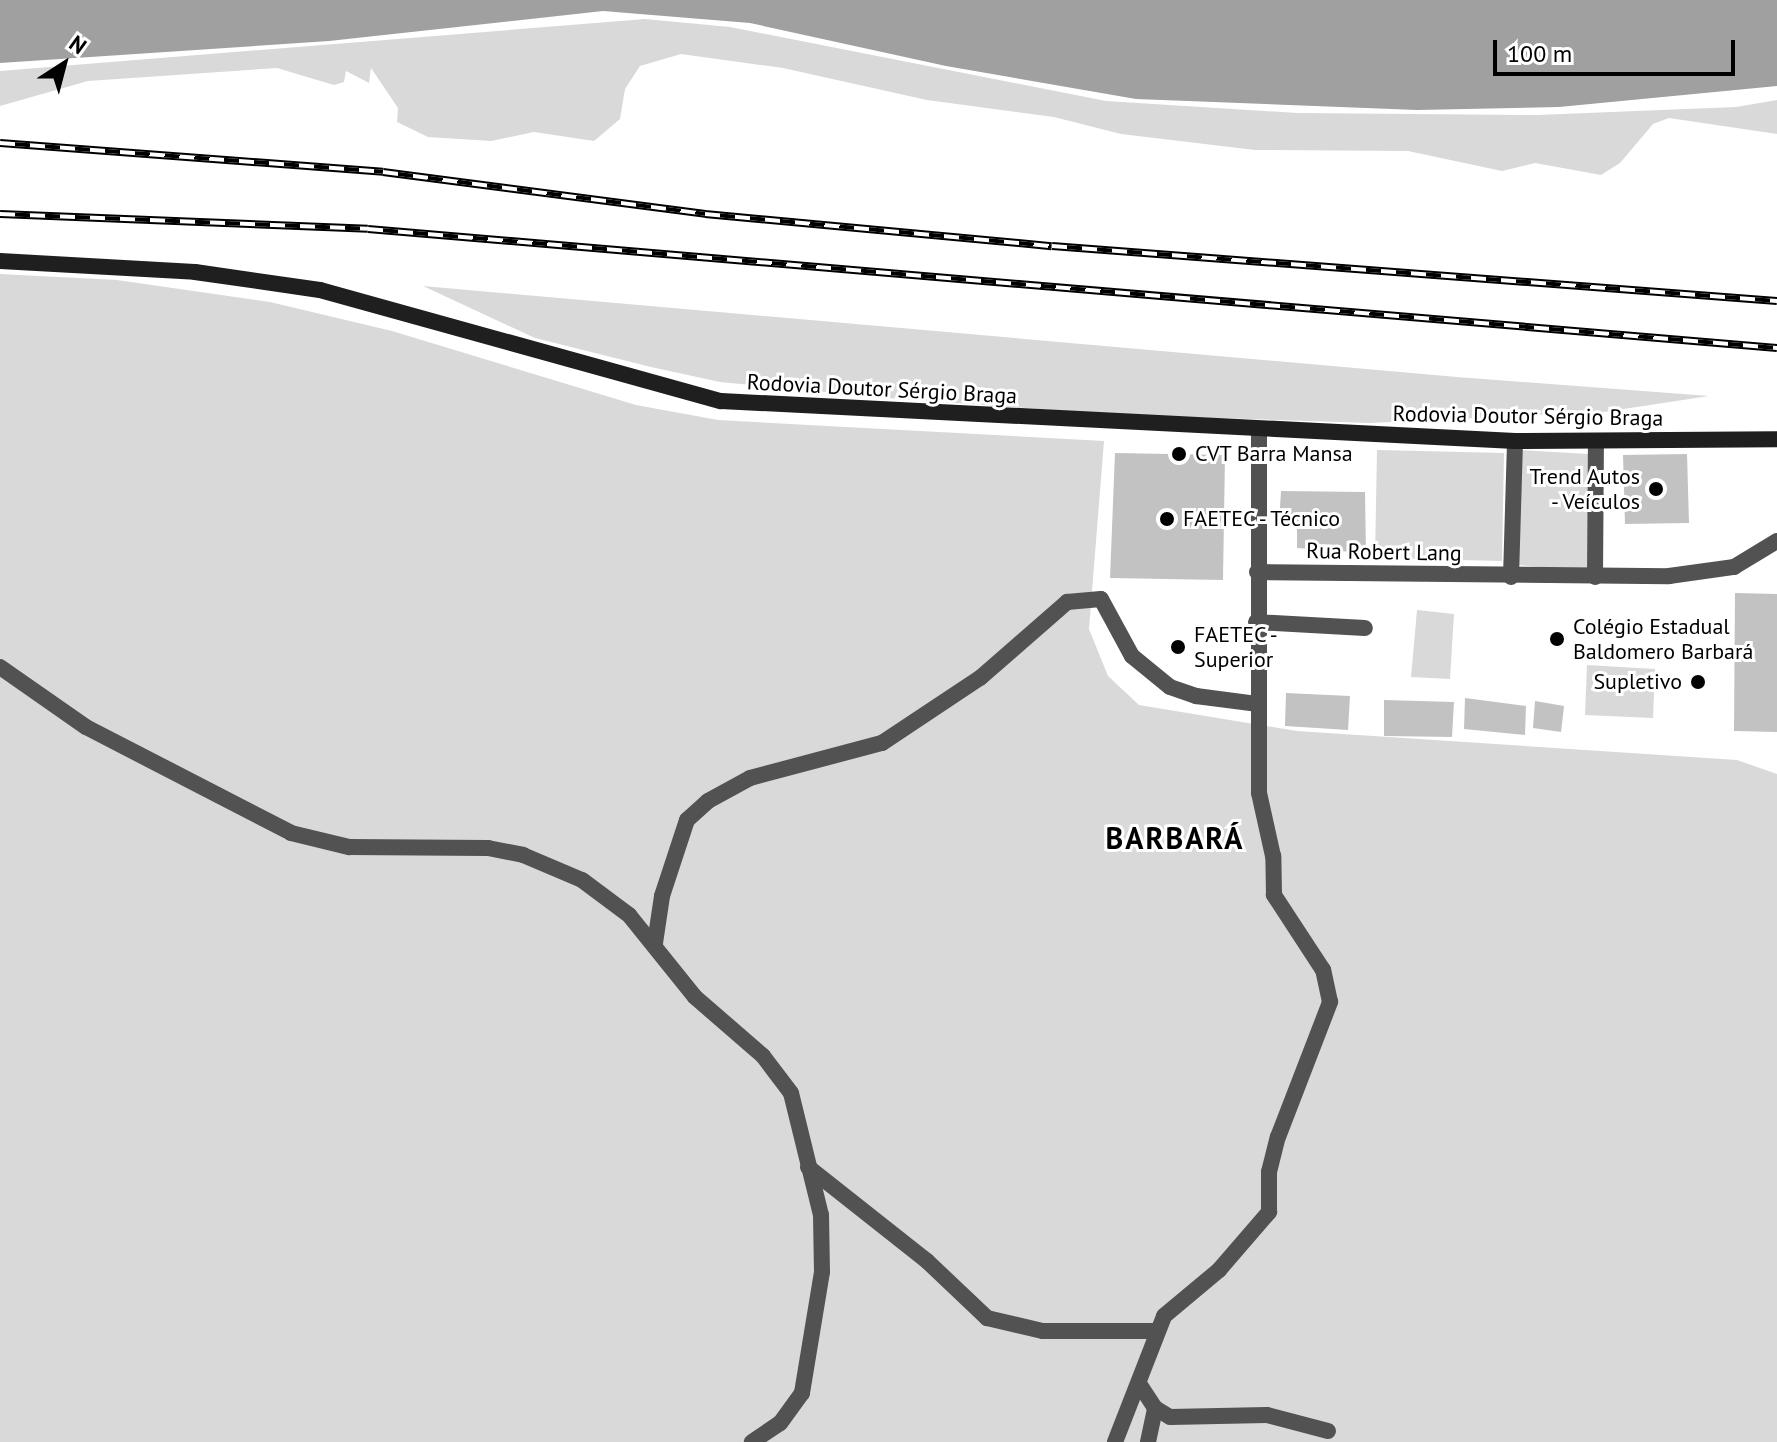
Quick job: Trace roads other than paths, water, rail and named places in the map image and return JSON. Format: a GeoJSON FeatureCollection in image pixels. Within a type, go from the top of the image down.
{"type":"FeatureCollection","features":[{"type":"Feature","properties":{"kind":"main road","name":"Rodovia Doutor Sérgio Braga"},"geometry":{"type":"LineString","coordinates":[[0,261],[195,272],[320,290],[721,401],[1259,431],[1515,441],[1777,439]]}},
{"type":"Feature","properties":{"kind":"street"},"geometry":{"type":"LineString","coordinates":[[1115,1442],[1140,1385],[1154,1331],[1164,1316],[1219,1270],[1269,1212],[1269,1172],[1278,1137],[1330,1002],[1323,970],[1274,895],[1273,856],[1259,793],[1256,622],[1259,431]]}},
{"type":"Feature","properties":{"kind":"street"},"geometry":{"type":"LineString","coordinates":[[1511,577],[1515,441]]}},
{"type":"Feature","properties":{"kind":"street"},"geometry":{"type":"LineString","coordinates":[[1595,577],[1596,441]]}},
{"type":"Feature","properties":{"kind":"street","name":"Rua Robert Lang"},"geometry":{"type":"LineString","coordinates":[[1257,572],[1595,577],[1717,571],[1748,561],[1777,541]]}},
{"type":"Feature","properties":{"kind":"street"},"geometry":{"type":"LineString","coordinates":[[655,943],[662,896],[687,820],[708,801],[750,778],[882,743],[980,678],[1067,602],[1101,599],[1132,656],[1170,687],[1259,710]]}},
{"type":"Feature","properties":{"kind":"street"},"geometry":{"type":"LineString","coordinates":[[1256,622],[1365,628]]}},
{"type":"Feature","properties":{"kind":"street"},"geometry":{"type":"LineString","coordinates":[[0,667],[86,727],[291,833],[349,847],[488,848],[523,855],[610,896],[655,943],[712,1016],[778,1072],[791,1093],[825,1241],[808,1373],[792,1409],[752,1442]]}},
{"type":"Feature","properties":{"kind":"street"},"geometry":{"type":"LineString","coordinates":[[808,1167],[927,1261],[987,1318],[1043,1331],[1154,1331]]}},
{"type":"Feature","properties":{"kind":"street"},"geometry":{"type":"LineString","coordinates":[[1140,1385],[1155,1408],[1188,1420],[1267,1415],[1328,1431]]}},
{"type":"Feature","properties":{"kind":"street"},"geometry":{"type":"LineString","coordinates":[[1148,1442],[1155,1408]]}},
{"type":"Feature","properties":{"kind":"railway"},"geometry":{"type":"LineString","coordinates":[[0,143],[383,172],[705,214],[1052,246],[1777,301]]}},
{"type":"Feature","properties":{"kind":"railway"},"geometry":{"type":"LineString","coordinates":[[0,214],[368,229],[1777,348]]}},
{"type":"Feature","properties":{"kind":"place","name":"CVT Barra Mansa"},"geometry":{"type":"Point","coordinates":[1179,454]}},
{"type":"Feature","properties":{"kind":"place","name":"Trend Autos - Veículos"},"geometry":{"type":"Point","coordinates":[1656,489]}},
{"type":"Feature","properties":{"kind":"place","name":"FAETEC - Técnico"},"geometry":{"type":"Point","coordinates":[1167,519]}},
{"type":"Feature","properties":{"kind":"place","name":"Colégio Estadual Baldomero Barbará"},"geometry":{"type":"Point","coordinates":[1557,639]}},
{"type":"Feature","properties":{"kind":"place","name":"FAETEC - Superior"},"geometry":{"type":"Point","coordinates":[1178,647]}},
{"type":"Feature","properties":{"kind":"place","name":"Supletivo"},"geometry":{"type":"Point","coordinates":[1698,682]}},
{"type":"Feature","properties":{"kind":"district","name":"BARBARÁ"},"geometry":{"type":"Point","coordinates":[1175,838]}}]}
